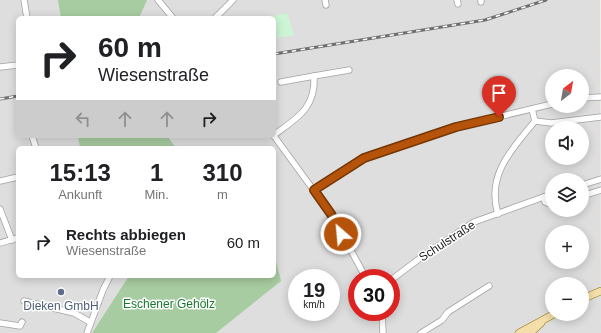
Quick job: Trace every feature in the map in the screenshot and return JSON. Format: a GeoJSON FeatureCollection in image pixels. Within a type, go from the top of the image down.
{"type":"FeatureCollection","features":[{"type":"Feature","properties":{"kind":"main road"},"geometry":{"type":"LineString","coordinates":[[589,296],[601,291]]}},
{"type":"Feature","properties":{"kind":"main road"},"geometry":{"type":"LineString","coordinates":[[520,333],[530,326],[544,320]]}},
{"type":"Feature","properties":{"kind":"main road"},"geometry":{"type":"LineString","coordinates":[[530,333],[544,320]]}},
{"type":"Feature","properties":{"kind":"street"},"geometry":{"type":"LineString","coordinates":[[24,0],[27,16]]}},
{"type":"Feature","properties":{"kind":"street"},"geometry":{"type":"LineString","coordinates":[[158,0],[171,16]]}},
{"type":"Feature","properties":{"kind":"street"},"geometry":{"type":"LineString","coordinates":[[217,16],[233,0]]}},
{"type":"Feature","properties":{"kind":"street"},"geometry":{"type":"LineString","coordinates":[[0,67],[16,66]]}},
{"type":"Feature","properties":{"kind":"street"},"geometry":{"type":"LineString","coordinates":[[281,82],[349,70]]}},
{"type":"Feature","properties":{"kind":"street"},"geometry":{"type":"LineString","coordinates":[[276,133],[306,110],[315,88],[314,76]]}},
{"type":"Feature","properties":{"kind":"street"},"geometry":{"type":"LineString","coordinates":[[589,98],[601,97]]}},
{"type":"Feature","properties":{"kind":"street"},"geometry":{"type":"LineString","coordinates":[[314,190],[364,158],[456,127],[545,106]]}},
{"type":"Feature","properties":{"kind":"street"},"geometry":{"type":"LineString","coordinates":[[532,109],[535,121]]}},
{"type":"Feature","properties":{"kind":"street"},"geometry":{"type":"LineString","coordinates":[[535,121],[551,123],[601,117]]}},
{"type":"Feature","properties":{"kind":"street"},"geometry":{"type":"LineString","coordinates":[[498,214],[494,201],[496,181],[500,168],[535,121]]}},
{"type":"Feature","properties":{"kind":"street"},"geometry":{"type":"LineString","coordinates":[[276,138],[331,214],[361,269]]}},
{"type":"Feature","properties":{"kind":"street"},"geometry":{"type":"LineString","coordinates":[[0,181],[16,177]]}},
{"type":"Feature","properties":{"kind":"street"},"geometry":{"type":"LineString","coordinates":[[589,183],[601,179]]}},
{"type":"Feature","properties":{"kind":"street"},"geometry":{"type":"LineString","coordinates":[[589,194],[601,190]]}},
{"type":"Feature","properties":{"kind":"street"},"geometry":{"type":"LineString","coordinates":[[544,197],[545,202]]}},
{"type":"Feature","properties":{"kind":"street","name":"Schulstraße"},"geometry":{"type":"LineString","coordinates":[[400,273],[418,259],[474,222],[544,197]]}},
{"type":"Feature","properties":{"kind":"street"},"geometry":{"type":"LineString","coordinates":[[0,209],[15,239],[0,243]]}},
{"type":"Feature","properties":{"kind":"street"},"geometry":{"type":"LineString","coordinates":[[88,333],[90,322],[109,278]]}},
{"type":"Feature","properties":{"kind":"street"},"geometry":{"type":"LineString","coordinates":[[422,333],[442,320],[448,312],[489,286]]}},
{"type":"Feature","properties":{"kind":"street"},"geometry":{"type":"LineString","coordinates":[[24,301],[74,313],[90,322]]}},
{"type":"Feature","properties":{"kind":"street"},"geometry":{"type":"LineString","coordinates":[[382,321],[383,333]]}},
{"type":"Feature","properties":{"kind":"street"},"geometry":{"type":"LineString","coordinates":[[0,323],[20,326],[22,322]]}},
{"type":"Feature","properties":{"kind":"shaded area"},"geometry":{"type":"Polygon","coordinates":[[[0,0],[600,0],[601,333],[0,333],[0,0]]]}},
{"type":"Feature","properties":{"kind":"green space"},"geometry":{"type":"Polygon","coordinates":[[[58,0],[147,0],[140,16],[61,16],[58,0]]]}},
{"type":"Feature","properties":{"kind":"green space"},"geometry":{"type":"Polygon","coordinates":[[[287,13],[294,35],[277,38],[276,16],[273,16],[287,13]]]}},
{"type":"Feature","properties":{"kind":"green space"},"geometry":{"type":"Polygon","coordinates":[[[78,138],[168,138],[174,146],[80,146],[78,138]]]}},
{"type":"Feature","properties":{"kind":"green space","name":"Eschener Gehölz"},"geometry":{"type":"Polygon","coordinates":[[[276,261],[281,281],[216,333],[92,333],[128,278],[276,278],[276,261]]]}},
{"type":"Feature","properties":{"kind":"railway"},"geometry":{"type":"LineString","coordinates":[[276,54],[485,20],[546,0]]}},
{"type":"Feature","properties":{"kind":"railway"},"geometry":{"type":"LineString","coordinates":[[0,99],[16,96]]}},
{"type":"Feature","properties":{"kind":"place","name":"Dieken GmbH"},"geometry":{"type":"Point","coordinates":[61,292]}},
{"type":"Feature","properties":{"kind":"route"},"geometry":{"type":"LineString","coordinates":[[341,234],[331,214],[314,190],[364,158],[456,127],[499,117]]}}]}
